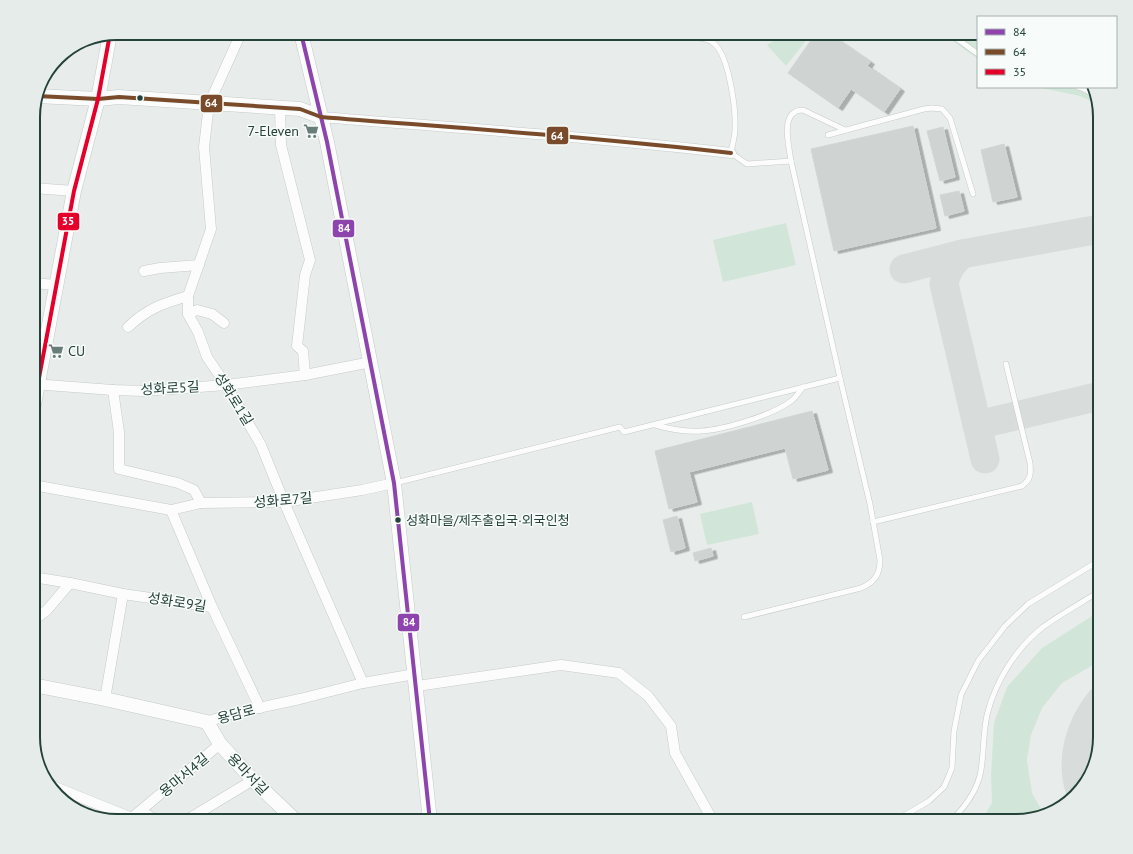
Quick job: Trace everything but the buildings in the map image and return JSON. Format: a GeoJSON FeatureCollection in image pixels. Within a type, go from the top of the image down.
{"type":"FeatureCollection","features":[{"type":"Feature","properties":{"kind":"street","name":"성화로1길"},"geometry":{"type":"LineString","coordinates":[[238,40],[209,104],[204,147],[211,229],[188,296],[188,314],[198,332],[207,357],[226,385],[261,444],[284,502],[363,683]]}},
{"type":"Feature","properties":{"kind":"street"},"geometry":{"type":"LineString","coordinates":[[303,40],[321,117],[394,483],[429,814]]}},
{"type":"Feature","properties":{"kind":"street"},"geometry":{"type":"LineString","coordinates":[[40,364],[74,191],[98,99],[109,41]]}},
{"type":"Feature","properties":{"kind":"street"},"geometry":{"type":"LineString","coordinates":[[43,96],[98,99],[119,97],[300,109],[321,117],[526,133],[731,153]]}},
{"type":"Feature","properties":{"kind":"street"},"geometry":{"type":"LineString","coordinates":[[280,108],[281,145],[310,260],[305,275],[297,346],[303,351],[305,375]]}},
{"type":"Feature","properties":{"kind":"street"},"geometry":{"type":"LineString","coordinates":[[40,189],[74,191]]}},
{"type":"Feature","properties":{"kind":"street"},"geometry":{"type":"LineString","coordinates":[[144,271],[160,268],[199,266]]}},
{"type":"Feature","properties":{"kind":"street"},"geometry":{"type":"LineString","coordinates":[[40,284],[56,285]]}},
{"type":"Feature","properties":{"kind":"street"},"geometry":{"type":"LineString","coordinates":[[128,327],[141,315],[161,304],[188,296]]}},
{"type":"Feature","properties":{"kind":"street"},"geometry":{"type":"LineString","coordinates":[[188,314],[197,310],[212,314],[224,323]]}},
{"type":"Feature","properties":{"kind":"street","name":"성화로5길"},"geometry":{"type":"LineString","coordinates":[[40,384],[144,391],[226,385],[305,375],[370,362]]}},
{"type":"Feature","properties":{"kind":"street"},"geometry":{"type":"LineString","coordinates":[[113,390],[119,432],[119,469],[178,483],[194,490],[201,503]]}},
{"type":"Feature","properties":{"kind":"street","name":"성화로7길"},"geometry":{"type":"LineString","coordinates":[[40,486],[171,510],[201,503],[284,502],[362,490],[394,483]]}},
{"type":"Feature","properties":{"kind":"street"},"geometry":{"type":"LineString","coordinates":[[171,510],[212,607]]}},
{"type":"Feature","properties":{"kind":"street","name":"성화로9길"},"geometry":{"type":"LineString","coordinates":[[40,578],[123,594],[212,607],[260,708]]}},
{"type":"Feature","properties":{"kind":"street"},"geometry":{"type":"LineString","coordinates":[[40,616],[47,610],[70,583]]}},
{"type":"Feature","properties":{"kind":"street"},"geometry":{"type":"LineString","coordinates":[[105,699],[123,594]]}},
{"type":"Feature","properties":{"kind":"street","name":"용담로"},"geometry":{"type":"LineString","coordinates":[[40,687],[105,699],[206,722],[230,714],[300,700],[363,683],[416,680],[561,665],[619,673],[648,696],[671,726],[676,753],[709,814]]}},
{"type":"Feature","properties":{"kind":"street","name":"용마서길"},"geometry":{"type":"LineString","coordinates":[[206,722],[220,744],[253,780],[289,814]]}},
{"type":"Feature","properties":{"kind":"street","name":"용마서4길"},"geometry":{"type":"LineString","coordinates":[[137,814],[220,744]]}},
{"type":"Feature","properties":{"kind":"street"},"geometry":{"type":"LineString","coordinates":[[197,814],[253,780]]}},
{"type":"Feature","properties":{"kind":"street"},"geometry":{"type":"LineString","coordinates":[[62,790],[116,814]]}},
{"type":"Feature","properties":{"kind":"street"},"geometry":{"type":"LineString","coordinates":[[141,811],[146,814]]}},
{"type":"Feature","properties":{"kind":"lane"},"geometry":{"type":"LineString","coordinates":[[706,40],[713,42],[723,55],[730,80],[734,106],[735,129],[731,153],[747,164],[791,161]]}},
{"type":"Feature","properties":{"kind":"lane"},"geometry":{"type":"LineString","coordinates":[[959,40],[977,53]]}},
{"type":"Feature","properties":{"kind":"lane"},"geometry":{"type":"LineString","coordinates":[[828,135],[924,109],[942,109],[950,118],[973,194]]}},
{"type":"Feature","properties":{"kind":"lane"},"geometry":{"type":"LineString","coordinates":[[744,617],[861,588],[869,585],[876,579],[880,569],[880,560],[873,522],[791,161],[787,126],[793,113],[803,110],[845,130]]}},
{"type":"Feature","properties":{"kind":"lane"},"geometry":{"type":"LineString","coordinates":[[873,522],[1022,486],[1028,481],[1031,474],[1030,463],[1006,364]]}},
{"type":"Feature","properties":{"kind":"lane"},"geometry":{"type":"LineString","coordinates":[[394,483],[620,426],[624,432],[840,378]]}},
{"type":"Feature","properties":{"kind":"lane"},"geometry":{"type":"LineString","coordinates":[[653,425],[682,430],[700,431],[729,425],[778,410],[793,400],[803,387]]}},
{"type":"Feature","properties":{"kind":"lane"},"geometry":{"type":"LineString","coordinates":[[907,814],[929,801],[944,787],[952,768],[954,730],[961,695],[978,661],[1005,626],[1028,604],[1093,564]]}},
{"type":"Feature","properties":{"kind":"lane"},"geometry":{"type":"LineString","coordinates":[[957,814],[974,792],[981,769],[988,713],[997,687],[1010,662],[1033,636],[1059,616],[1093,595]]}},
{"type":"Feature","properties":{"kind":"green space"},"geometry":{"type":"Polygon","coordinates":[[[774,40],[806,40],[786,66],[767,45],[774,40]]]}},
{"type":"Feature","properties":{"kind":"green space"},"geometry":{"type":"Polygon","coordinates":[[[952,40],[977,40],[977,58],[952,40]]]}},
{"type":"Feature","properties":{"kind":"green space"},"geometry":{"type":"Polygon","coordinates":[[[1042,88],[1087,88],[1091,101],[1080,96],[1042,88]]]}},
{"type":"Feature","properties":{"kind":"green space"},"geometry":{"type":"Polygon","coordinates":[[[786,223],[796,265],[723,282],[713,240],[786,223]]]}},
{"type":"Feature","properties":{"kind":"green space"},"geometry":{"type":"Polygon","coordinates":[[[752,502],[759,534],[707,545],[700,514],[752,502]]]}},
{"type":"Feature","properties":{"kind":"green space"},"geometry":{"type":"Polygon","coordinates":[[[1093,615],[1093,665],[1062,683],[1042,708],[1031,735],[1027,760],[1032,793],[1041,809],[1031,813],[1021,814],[985,814],[992,803],[991,775],[994,723],[1007,687],[1042,648],[1093,615]]]}},
{"type":"Feature","properties":{"kind":"taxiway"},"geometry":{"type":"LineString","coordinates":[[904,269],[962,254],[1093,230]]}},
{"type":"Feature","properties":{"kind":"taxiway"},"geometry":{"type":"LineString","coordinates":[[962,254],[950,268],[946,275],[944,284],[985,459]]}},
{"type":"Feature","properties":{"kind":"taxiway"},"geometry":{"type":"LineString","coordinates":[[977,425],[1093,398]]}},
{"type":"Feature","properties":{"kind":"taxiway"},"geometry":{"type":"LineString","coordinates":[[1078,782],[1076,767],[1079,743],[1082,732],[1093,711]]}},
{"type":"Feature","properties":{"kind":"transit line","name":"84"},"geometry":{"type":"LineString","coordinates":[[303,40],[327,142],[394,483],[429,814]]}},
{"type":"Feature","properties":{"kind":"transit line","name":"35"},"geometry":{"type":"LineString","coordinates":[[40,373],[74,191],[98,99],[109,41]]}},
{"type":"Feature","properties":{"kind":"transit line","name":"64"},"geometry":{"type":"LineString","coordinates":[[43,96],[98,99],[119,97],[300,109],[321,117],[578,137],[731,153]]}},
{"type":"Feature","properties":{"kind":"place","name":"7-Eleven"},"geometry":{"type":"Point","coordinates":[311,131]}},
{"type":"Feature","properties":{"kind":"place","name":"CU"},"geometry":{"type":"Point","coordinates":[56,351]}},
{"type":"Feature","properties":{"kind":"place","name":"성화마을/제주출입국·외국인청"},"geometry":{"type":"Point","coordinates":[398,520]}}]}
